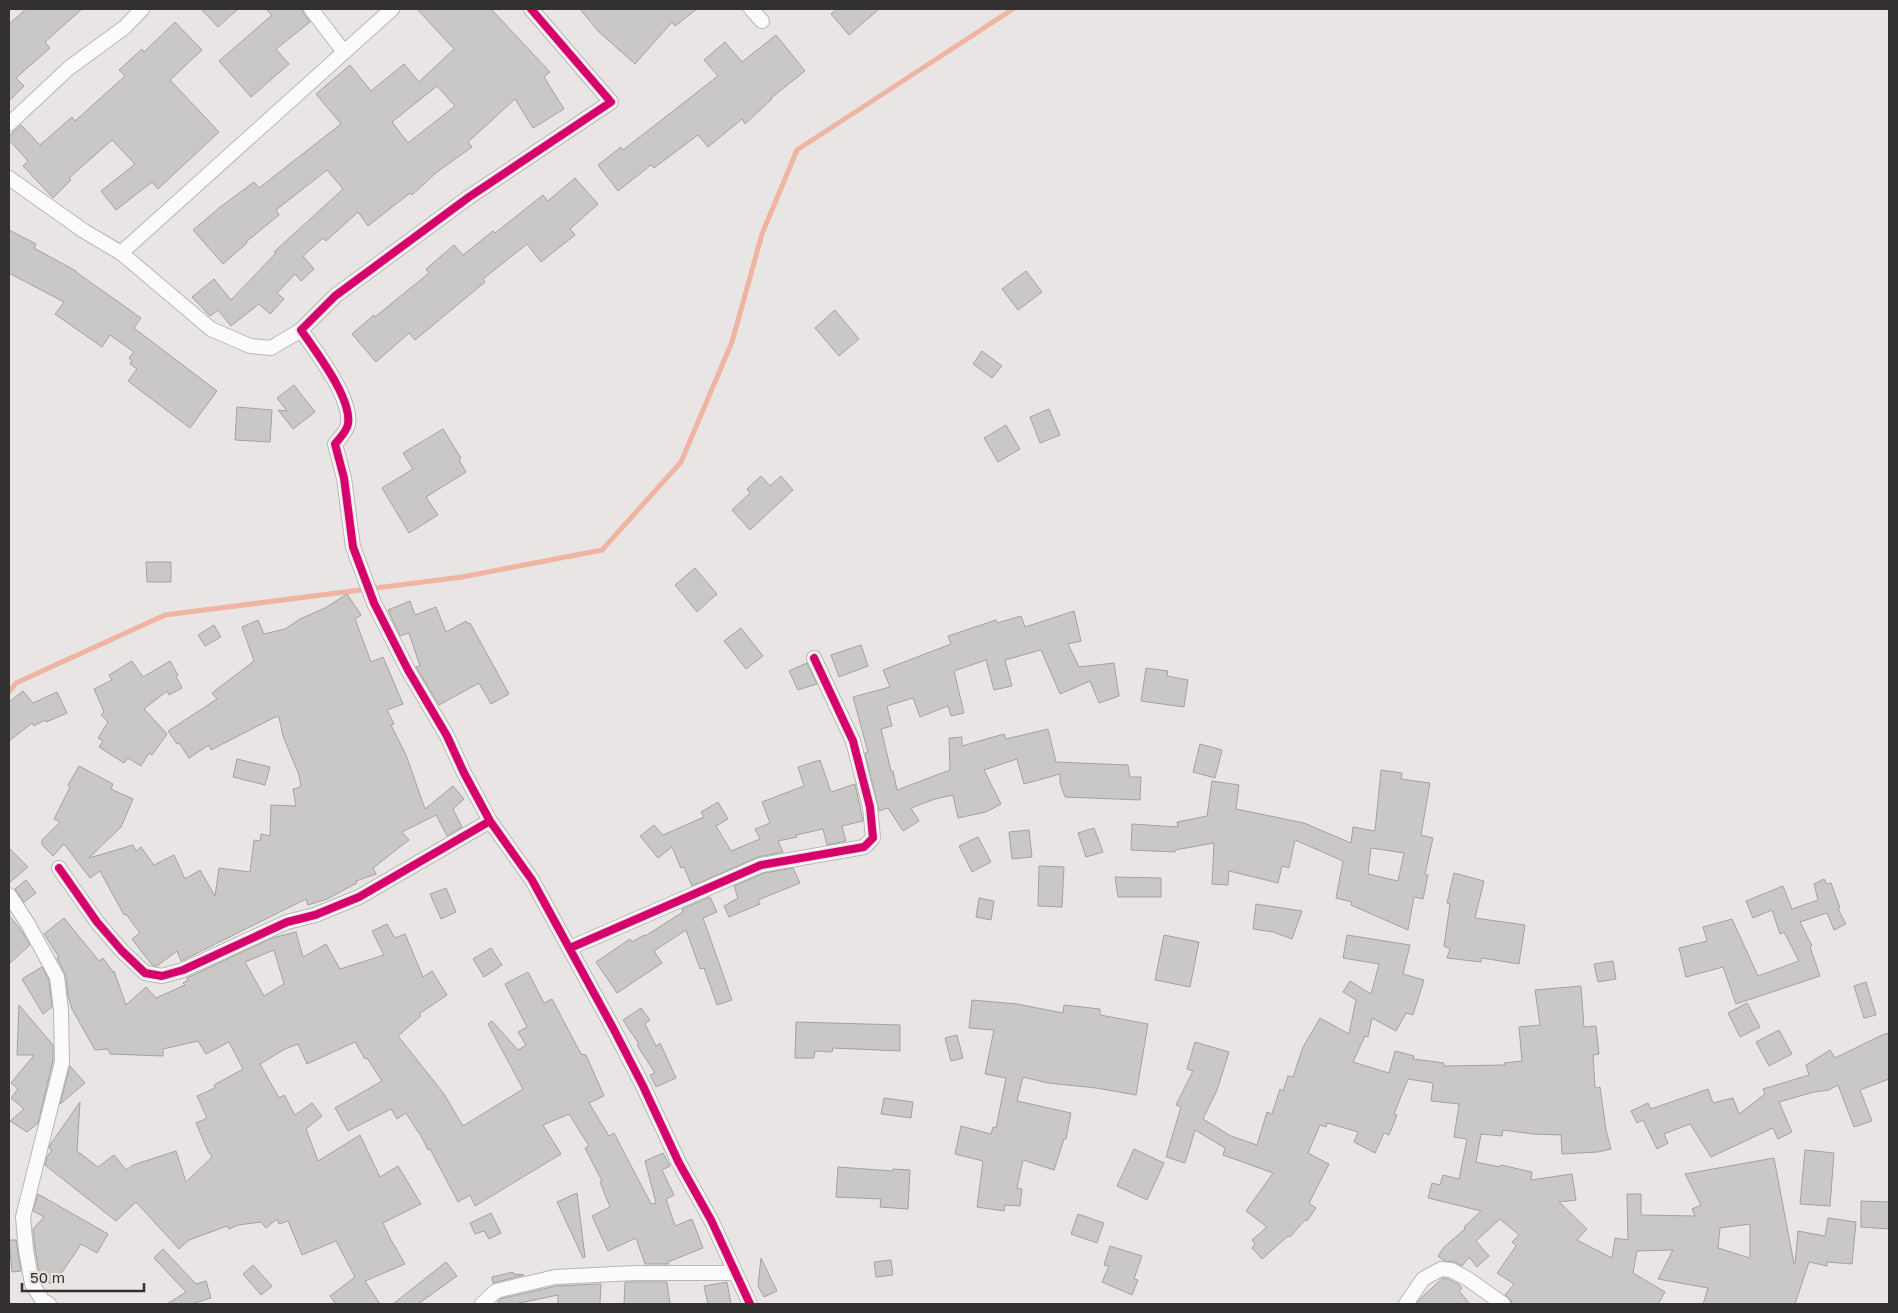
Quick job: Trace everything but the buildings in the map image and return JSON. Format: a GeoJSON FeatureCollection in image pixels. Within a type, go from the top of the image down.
{"type":"FeatureCollection","features":[{"type":"Feature","properties":{"kind":"street"},"geometry":{"type":"LineString","coordinates":[[9,124],[69,68],[126,27],[142,9]]}},
{"type":"Feature","properties":{"kind":"street"},"geometry":{"type":"LineString","coordinates":[[311,9],[344,52]]}},
{"type":"Feature","properties":{"kind":"street"},"geometry":{"type":"LineString","coordinates":[[121,253],[392,9]]}},
{"type":"Feature","properties":{"kind":"street"},"geometry":{"type":"LineString","coordinates":[[9,178],[84,231],[121,253],[211,329],[250,346],[272,348],[301,330],[335,296],[470,197],[611,102],[531,9]]}},
{"type":"Feature","properties":{"kind":"street"},"geometry":{"type":"LineString","coordinates":[[752,9],[762,21]]}},
{"type":"Feature","properties":{"kind":"street"},"geometry":{"type":"LineString","coordinates":[[301,330],[330,372],[347,406],[348,425],[335,444],[344,478],[353,547],[371,595],[408,670],[447,736],[464,774],[490,821],[532,880],[570,948],[643,1086],[678,1163],[711,1220],[750,1304]]}},
{"type":"Feature","properties":{"kind":"street"},"geometry":{"type":"LineString","coordinates":[[570,948],[761,865],[864,846],[873,838],[870,807],[853,741],[814,658]]}},
{"type":"Feature","properties":{"kind":"street"},"geometry":{"type":"LineString","coordinates":[[59,868],[97,922],[122,952],[145,973],[162,976],[183,970],[287,922],[315,914],[359,897],[490,821]]}},
{"type":"Feature","properties":{"kind":"street"},"geometry":{"type":"LineString","coordinates":[[9,894],[57,977],[61,1010],[62,1062],[23,1217],[32,1284],[43,1301],[49,1304]]}},
{"type":"Feature","properties":{"kind":"street"},"geometry":{"type":"LineString","coordinates":[[1406,1304],[1422,1279],[1441,1270],[1451,1270],[1468,1279],[1503,1304]]}},
{"type":"Feature","properties":{"kind":"street"},"geometry":{"type":"LineString","coordinates":[[482,1304],[496,1291],[556,1277],[635,1273],[735,1273]]}},
{"type":"Feature","properties":{"kind":"waterway"},"geometry":{"type":"LineString","coordinates":[[9,692],[16,683],[165,615],[462,577],[602,550],[681,462],[732,342],[762,234],[797,150],[1013,9]]}},
{"type":"Feature","properties":{"kind":"cycle path"},"geometry":{"type":"LineString","coordinates":[[531,9],[611,102],[469,197],[335,296],[301,330],[332,376],[348,413],[347,427],[335,444],[344,478],[353,547],[374,603],[408,670],[447,736],[464,773],[490,821],[532,880],[613,1028],[679,1163],[711,1220],[750,1304]]}},
{"type":"Feature","properties":{"kind":"cycle path"},"geometry":{"type":"LineString","coordinates":[[570,948],[761,865],[864,847],[873,838],[870,807],[853,741],[814,658]]}},
{"type":"Feature","properties":{"kind":"cycle path"},"geometry":{"type":"LineString","coordinates":[[59,868],[97,922],[122,951],[145,973],[162,976],[183,970],[287,922],[315,915],[359,897],[490,821]]}}]}
